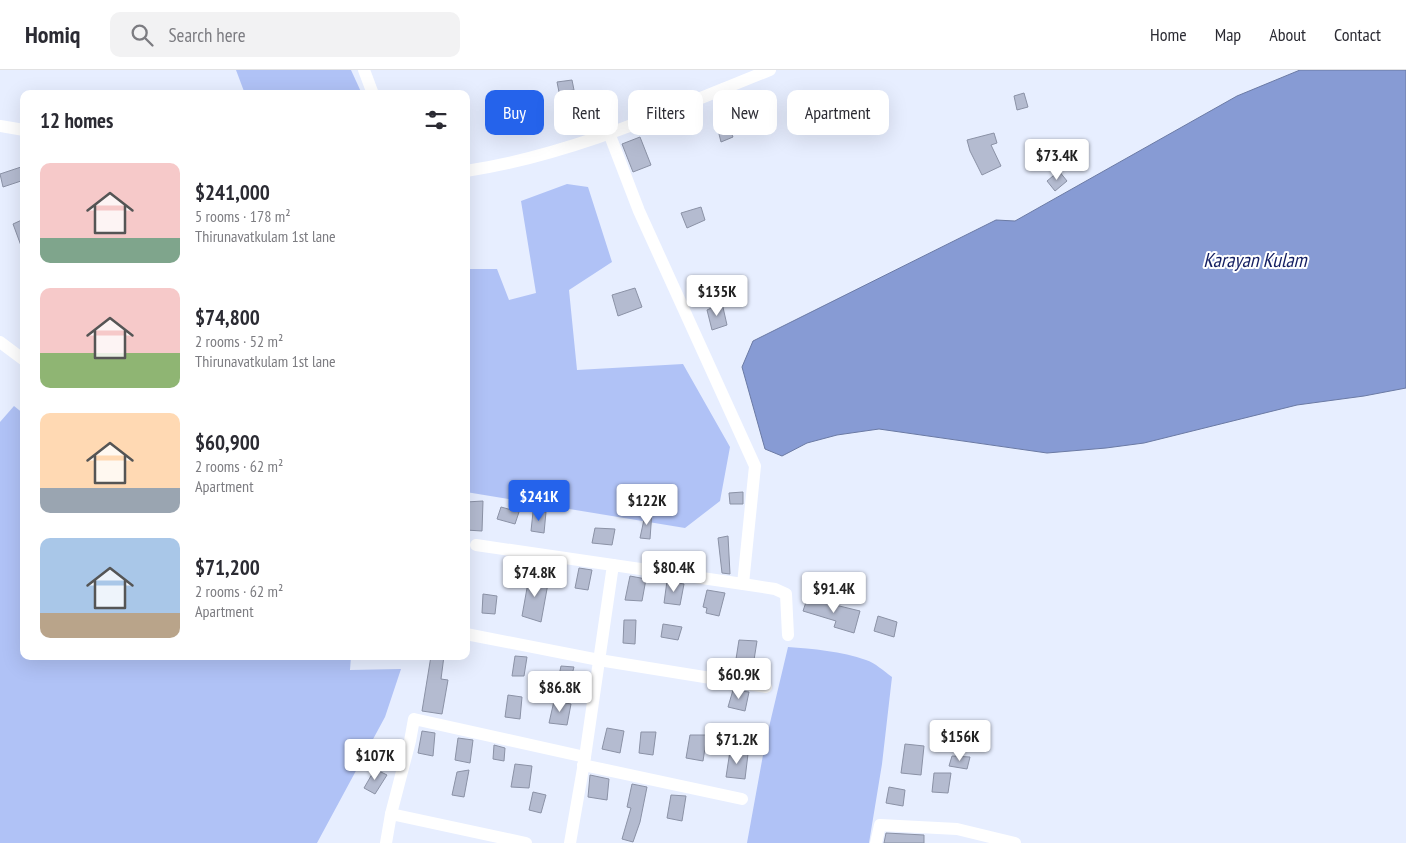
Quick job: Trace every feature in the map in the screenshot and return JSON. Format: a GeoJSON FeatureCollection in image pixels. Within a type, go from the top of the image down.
{"type":"FeatureCollection","features":[{"type":"Feature","properties":{"kind":"street"},"geometry":{"type":"LineString","coordinates":[[364,70],[372,90]]}},
{"type":"Feature","properties":{"kind":"street"},"geometry":{"type":"LineString","coordinates":[[618,129],[770,70]]}},
{"type":"Feature","properties":{"kind":"street"},"geometry":{"type":"LineString","coordinates":[[0,126],[20,129]]}},
{"type":"Feature","properties":{"kind":"street"},"geometry":{"type":"LineString","coordinates":[[470,170],[503,165],[602,135]]}},
{"type":"Feature","properties":{"kind":"street"},"geometry":{"type":"LineString","coordinates":[[610,135],[640,211],[755,466],[742,584]]}},
{"type":"Feature","properties":{"kind":"street"},"geometry":{"type":"LineString","coordinates":[[0,342],[20,357]]}},
{"type":"Feature","properties":{"kind":"street"},"geometry":{"type":"LineString","coordinates":[[476,545],[775,589],[786,594],[788,635]]}},
{"type":"Feature","properties":{"kind":"street"},"geometry":{"type":"LineString","coordinates":[[570,843],[613,565]]}},
{"type":"Feature","properties":{"kind":"street"},"geometry":{"type":"LineString","coordinates":[[470,635],[599,660],[766,687]]}},
{"type":"Feature","properties":{"kind":"street"},"geometry":{"type":"LineString","coordinates":[[386,843],[391,814],[414,719],[742,799]]}},
{"type":"Feature","properties":{"kind":"street"},"geometry":{"type":"LineString","coordinates":[[391,814],[526,843]]}},
{"type":"Feature","properties":{"kind":"street"},"geometry":{"type":"LineString","coordinates":[[876,843],[880,825],[957,829],[1015,843]]}},
{"type":"Feature","properties":{"kind":"shaded area"},"geometry":{"type":"Polygon","coordinates":[[[236,70],[351,70],[360,90],[244,90],[236,70]]]}},
{"type":"Feature","properties":{"kind":"shaded area"},"geometry":{"type":"Polygon","coordinates":[[[567,184],[588,187],[612,262],[569,290],[577,370],[683,364],[730,447],[720,501],[685,528],[470,493],[470,269],[497,269],[509,300],[536,293],[521,201],[567,184]]]}},
{"type":"Feature","properties":{"kind":"shaded area"},"geometry":{"type":"Polygon","coordinates":[[[14,406],[20,411],[20,660],[351,660],[350,670],[401,669],[385,717],[317,843],[0,843],[0,422],[14,406]]]}},
{"type":"Feature","properties":{"kind":"shaded area"},"geometry":{"type":"Polygon","coordinates":[[[788,647],[847,654],[873,663],[892,677],[882,764],[869,843],[747,843],[765,744],[788,647]]]}},
{"type":"Feature","properties":{"kind":"water","name":"Karayan Kulam"},"geometry":{"type":"Polygon","coordinates":[[[1300,70],[1406,70],[1406,388],[1297,405],[1144,443],[1106,448],[1047,453],[879,429],[837,435],[807,443],[782,456],[765,449],[742,367],[753,341],[996,220],[1015,221],[1237,96],[1300,70]]]}},
{"type":"Feature","properties":{"kind":"building"},"geometry":{"type":"Polygon","coordinates":[[[572,80],[574,90],[559,90],[557,82],[572,80]]]}},
{"type":"Feature","properties":{"kind":"building"},"geometry":{"type":"Polygon","coordinates":[[[1024,93],[1028,107],[1017,110],[1014,96],[1024,93]]]}},
{"type":"Feature","properties":{"kind":"building"},"geometry":{"type":"Polygon","coordinates":[[[994,133],[997,143],[991,145],[1001,166],[982,175],[970,151],[967,140],[994,133]]]}},
{"type":"Feature","properties":{"kind":"building"},"geometry":{"type":"Polygon","coordinates":[[[719,135],[732,135],[733,137],[721,142],[719,135]]]}},
{"type":"Feature","properties":{"kind":"building"},"geometry":{"type":"Polygon","coordinates":[[[640,137],[651,165],[633,172],[622,144],[640,137]]]}},
{"type":"Feature","properties":{"kind":"building"},"geometry":{"type":"Polygon","coordinates":[[[20,167],[20,181],[3,187],[0,174],[20,167]]]}},
{"type":"Feature","properties":{"kind":"building"},"geometry":{"type":"Polygon","coordinates":[[[1059,171],[1067,181],[1055,191],[1047,181],[1059,171]]]}},
{"type":"Feature","properties":{"kind":"building"},"geometry":{"type":"Polygon","coordinates":[[[701,207],[705,220],[687,228],[681,213],[701,207]]]}},
{"type":"Feature","properties":{"kind":"building"},"geometry":{"type":"Polygon","coordinates":[[[20,221],[20,243],[13,224],[20,221]]]}},
{"type":"Feature","properties":{"kind":"building"},"geometry":{"type":"Polygon","coordinates":[[[635,288],[642,307],[618,316],[612,295],[635,288]]]}},
{"type":"Feature","properties":{"kind":"building"},"geometry":{"type":"Polygon","coordinates":[[[722,303],[727,325],[712,330],[707,310],[722,303]]]}},
{"type":"Feature","properties":{"kind":"building"},"geometry":{"type":"Polygon","coordinates":[[[743,492],[743,504],[730,504],[729,493],[743,492]]]}},
{"type":"Feature","properties":{"kind":"building"},"geometry":{"type":"Polygon","coordinates":[[[483,501],[482,531],[470,530],[470,502],[483,501]]]}},
{"type":"Feature","properties":{"kind":"building"},"geometry":{"type":"Polygon","coordinates":[[[501,507],[519,512],[515,524],[497,519],[501,507]]]}},
{"type":"Feature","properties":{"kind":"building"},"geometry":{"type":"Polygon","coordinates":[[[646,510],[652,511],[650,539],[640,538],[646,510]]]}},
{"type":"Feature","properties":{"kind":"building"},"geometry":{"type":"Polygon","coordinates":[[[533,512],[546,512],[544,533],[531,531],[533,512]]]}},
{"type":"Feature","properties":{"kind":"building"},"geometry":{"type":"Polygon","coordinates":[[[595,528],[615,529],[612,545],[592,543],[595,528]]]}},
{"type":"Feature","properties":{"kind":"building"},"geometry":{"type":"Polygon","coordinates":[[[728,536],[730,574],[722,573],[718,538],[728,536]]]}},
{"type":"Feature","properties":{"kind":"building"},"geometry":{"type":"Polygon","coordinates":[[[513,561],[524,563],[519,580],[508,578],[513,561]]]}},
{"type":"Feature","properties":{"kind":"building"},"geometry":{"type":"Polygon","coordinates":[[[579,568],[592,570],[588,590],[575,588],[579,568]]]}},
{"type":"Feature","properties":{"kind":"building"},"geometry":{"type":"Polygon","coordinates":[[[630,576],[646,579],[642,601],[625,600],[630,576]]]}},
{"type":"Feature","properties":{"kind":"building"},"geometry":{"type":"Polygon","coordinates":[[[529,577],[549,578],[541,622],[522,616],[529,577]]]}},
{"type":"Feature","properties":{"kind":"building"},"geometry":{"type":"Polygon","coordinates":[[[667,581],[684,584],[680,605],[664,603],[667,581]]]}},
{"type":"Feature","properties":{"kind":"building"},"geometry":{"type":"Polygon","coordinates":[[[707,590],[725,593],[719,616],[706,613],[707,608],[703,607],[707,590]]]}},
{"type":"Feature","properties":{"kind":"building"},"geometry":{"type":"Polygon","coordinates":[[[483,594],[497,596],[495,614],[482,613],[483,594]]]}},
{"type":"Feature","properties":{"kind":"building"},"geometry":{"type":"Polygon","coordinates":[[[808,596],[860,611],[854,633],[834,627],[836,621],[803,611],[808,596]]]}},
{"type":"Feature","properties":{"kind":"building"},"geometry":{"type":"Polygon","coordinates":[[[878,616],[897,622],[894,637],[874,631],[878,616]]]}},
{"type":"Feature","properties":{"kind":"building"},"geometry":{"type":"Polygon","coordinates":[[[624,620],[636,620],[635,644],[623,643],[624,620]]]}},
{"type":"Feature","properties":{"kind":"building"},"geometry":{"type":"Polygon","coordinates":[[[663,624],[682,627],[678,640],[661,637],[663,624]]]}},
{"type":"Feature","properties":{"kind":"building"},"geometry":{"type":"Polygon","coordinates":[[[739,640],[757,641],[754,660],[736,659],[739,640]]]}},
{"type":"Feature","properties":{"kind":"building"},"geometry":{"type":"Polygon","coordinates":[[[515,656],[527,657],[524,676],[512,676],[515,656]]]}},
{"type":"Feature","properties":{"kind":"building"},"geometry":{"type":"Polygon","coordinates":[[[430,660],[443,660],[441,679],[448,680],[442,714],[422,711],[430,660]]]}},
{"type":"Feature","properties":{"kind":"building"},"geometry":{"type":"Polygon","coordinates":[[[561,666],[574,667],[570,682],[558,680],[561,666]]]}},
{"type":"Feature","properties":{"kind":"building"},"geometry":{"type":"Polygon","coordinates":[[[733,690],[749,692],[745,711],[728,707],[733,690]]]}},
{"type":"Feature","properties":{"kind":"building"},"geometry":{"type":"Polygon","coordinates":[[[508,695],[522,697],[520,719],[505,717],[508,695]]]}},
{"type":"Feature","properties":{"kind":"building"},"geometry":{"type":"Polygon","coordinates":[[[554,701],[571,704],[567,725],[549,723],[554,701]]]}},
{"type":"Feature","properties":{"kind":"building"},"geometry":{"type":"Polygon","coordinates":[[[607,728],[624,731],[620,753],[602,749],[607,728]]]}},
{"type":"Feature","properties":{"kind":"building"},"geometry":{"type":"Polygon","coordinates":[[[422,731],[435,733],[433,756],[418,753],[422,731]]]}},
{"type":"Feature","properties":{"kind":"building"},"geometry":{"type":"Polygon","coordinates":[[[641,732],[656,732],[653,755],[639,753],[641,732]]]}},
{"type":"Feature","properties":{"kind":"building"},"geometry":{"type":"Polygon","coordinates":[[[690,735],[707,735],[703,761],[686,758],[690,735]]]}},
{"type":"Feature","properties":{"kind":"building"},"geometry":{"type":"Polygon","coordinates":[[[458,738],[473,740],[470,763],[455,760],[458,738]]]}},
{"type":"Feature","properties":{"kind":"building"},"geometry":{"type":"Polygon","coordinates":[[[905,744],[924,746],[921,775],[901,773],[905,744]]]}},
{"type":"Feature","properties":{"kind":"building"},"geometry":{"type":"Polygon","coordinates":[[[494,745],[505,748],[504,761],[493,759],[494,745]]]}},
{"type":"Feature","properties":{"kind":"building"},"geometry":{"type":"Polygon","coordinates":[[[730,751],[748,754],[745,779],[726,777],[730,751]]]}},
{"type":"Feature","properties":{"kind":"building"},"geometry":{"type":"Polygon","coordinates":[[[952,756],[970,757],[967,769],[949,766],[952,756]]]}},
{"type":"Feature","properties":{"kind":"building"},"geometry":{"type":"Polygon","coordinates":[[[515,764],[532,766],[529,788],[511,787],[515,764]]]}},
{"type":"Feature","properties":{"kind":"building"},"geometry":{"type":"Polygon","coordinates":[[[375,769],[387,775],[375,794],[364,788],[375,769]]]}},
{"type":"Feature","properties":{"kind":"building"},"geometry":{"type":"Polygon","coordinates":[[[469,770],[464,797],[452,795],[457,772],[469,770]]]}},
{"type":"Feature","properties":{"kind":"building"},"geometry":{"type":"Polygon","coordinates":[[[934,773],[951,773],[948,793],[932,792],[934,773]]]}},
{"type":"Feature","properties":{"kind":"building"},"geometry":{"type":"Polygon","coordinates":[[[590,775],[609,779],[607,800],[588,797],[590,775]]]}},
{"type":"Feature","properties":{"kind":"building"},"geometry":{"type":"Polygon","coordinates":[[[632,784],[647,787],[640,822],[633,842],[622,839],[631,808],[627,807],[632,784]]]}},
{"type":"Feature","properties":{"kind":"building"},"geometry":{"type":"Polygon","coordinates":[[[889,787],[905,790],[903,806],[886,803],[889,787]]]}},
{"type":"Feature","properties":{"kind":"building"},"geometry":{"type":"Polygon","coordinates":[[[533,792],[546,795],[541,813],[529,810],[533,792]]]}},
{"type":"Feature","properties":{"kind":"building"},"geometry":{"type":"Polygon","coordinates":[[[671,795],[686,796],[682,821],[667,818],[671,795]]]}},
{"type":"Feature","properties":{"kind":"building"},"geometry":{"type":"Polygon","coordinates":[[[886,833],[924,835],[924,843],[884,843],[886,833]]]}}]}
